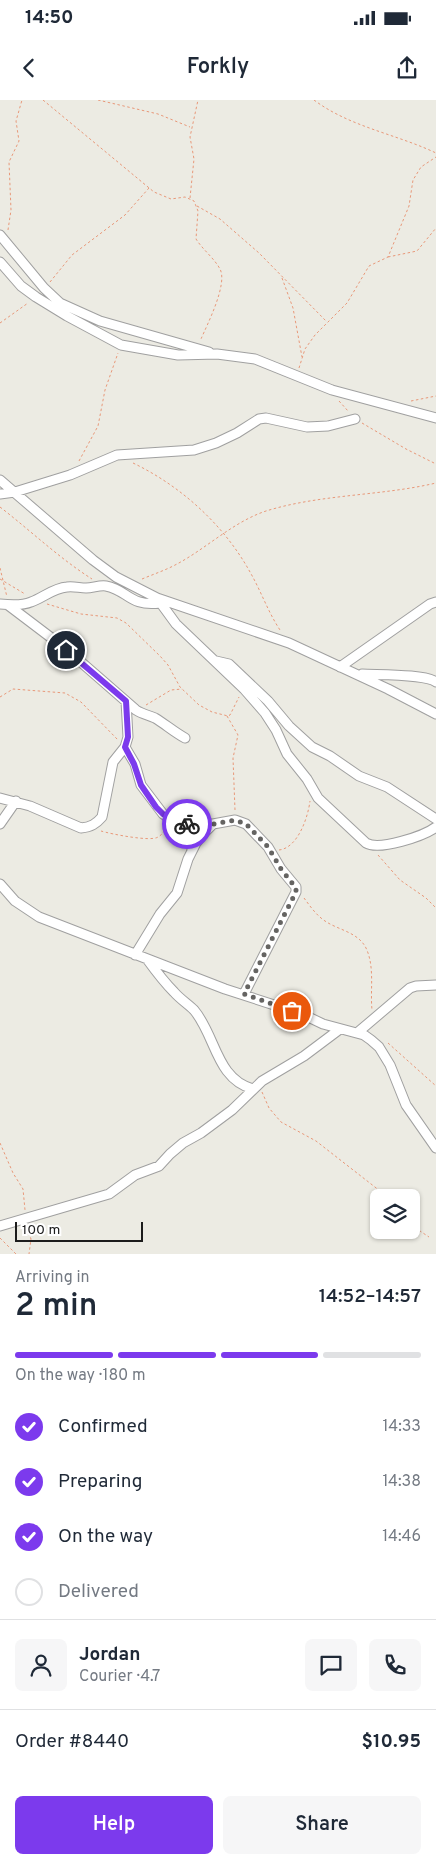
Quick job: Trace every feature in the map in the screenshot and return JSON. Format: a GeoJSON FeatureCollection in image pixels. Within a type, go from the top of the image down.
{"type":"FeatureCollection","features":[{"type":"Feature","properties":{"kind":"street"},"geometry":{"type":"LineString","coordinates":[[2,238],[44,288],[60,303],[100,321],[196,349],[255,359],[332,390],[436,418]]}},
{"type":"Feature","properties":{"kind":"street"},"geometry":{"type":"LineString","coordinates":[[0,262],[21,286],[36,297],[121,345],[178,355],[217,354]]}},
{"type":"Feature","properties":{"kind":"street"},"geometry":{"type":"LineString","coordinates":[[0,494],[15,492],[70,475],[117,455],[194,450],[216,443],[237,433],[259,419],[266,418],[307,427],[328,426],[355,419]]}},
{"type":"Feature","properties":{"kind":"street"},"geometry":{"type":"LineString","coordinates":[[0,480],[93,560],[116,577],[158,601],[289,643],[388,689],[436,714]]}},
{"type":"Feature","properties":{"kind":"street"},"geometry":{"type":"LineString","coordinates":[[4,604],[21,604],[62,588],[104,586],[112,588],[131,600],[144,604],[158,601]]}},
{"type":"Feature","properties":{"kind":"street"},"geometry":{"type":"LineString","coordinates":[[158,601],[176,624],[216,661],[265,713],[276,730],[287,754],[312,786],[323,804],[370,845],[388,844],[415,837],[436,827]]}},
{"type":"Feature","properties":{"kind":"street"},"geometry":{"type":"LineString","coordinates":[[340,667],[430,604],[436,602]]}},
{"type":"Feature","properties":{"kind":"street"},"geometry":{"type":"LineString","coordinates":[[4,604],[66,650],[136,710],[154,718],[186,738]]}},
{"type":"Feature","properties":{"kind":"street"},"geometry":{"type":"LineString","coordinates":[[216,661],[229,664],[312,747],[346,766],[358,776],[387,787],[436,819]]}},
{"type":"Feature","properties":{"kind":"street"},"geometry":{"type":"LineString","coordinates":[[354,673],[422,677],[436,682]]}},
{"type":"Feature","properties":{"kind":"street"},"geometry":{"type":"LineString","coordinates":[[0,798],[16,801],[81,828],[96,823],[102,817],[113,762],[125,747],[128,737],[126,701]]}},
{"type":"Feature","properties":{"kind":"street"},"geometry":{"type":"LineString","coordinates":[[125,747],[144,790],[163,814],[179,823],[192,841],[192,851]]}},
{"type":"Feature","properties":{"kind":"street"},"geometry":{"type":"LineString","coordinates":[[0,824],[16,801]]}},
{"type":"Feature","properties":{"kind":"street"},"geometry":{"type":"LineString","coordinates":[[179,823],[214,824],[228,820],[238,820],[252,829],[271,850],[281,869],[296,888],[296,892],[244,994]]}},
{"type":"Feature","properties":{"kind":"street"},"geometry":{"type":"LineString","coordinates":[[135,955],[160,914],[177,893],[192,851],[202,834],[214,824]]}},
{"type":"Feature","properties":{"kind":"street"},"geometry":{"type":"LineString","coordinates":[[0,884],[14,901],[39,917],[225,989],[302,1014],[323,1024],[357,1033],[371,1040],[390,1065],[406,1105],[436,1148]]}},
{"type":"Feature","properties":{"kind":"street"},"geometry":{"type":"LineString","coordinates":[[147,959],[174,992],[194,1011],[228,1074],[246,1087],[255,1088]]}},
{"type":"Feature","properties":{"kind":"street"},"geometry":{"type":"LineString","coordinates":[[357,1033],[410,988],[416,986],[436,986]]}},
{"type":"Feature","properties":{"kind":"street"},"geometry":{"type":"LineString","coordinates":[[0,1226],[109,1194],[135,1175],[159,1166],[183,1143],[202,1133],[232,1110],[255,1088],[304,1056],[340,1029]]}},
{"type":"Feature","properties":{"kind":"path"},"geometry":{"type":"LineString","coordinates":[[2,238],[9,229],[11,210],[9,162],[19,141],[16,121],[22,100]]}},
{"type":"Feature","properties":{"kind":"path"},"geometry":{"type":"LineString","coordinates":[[43,100],[149,188],[171,199],[190,198],[197,205],[220,219],[273,267],[327,322]]}},
{"type":"Feature","properties":{"kind":"path"},"geometry":{"type":"LineString","coordinates":[[98,100],[158,114],[192,127]]}},
{"type":"Feature","properties":{"kind":"path"},"geometry":{"type":"LineString","coordinates":[[190,198],[194,159],[190,137],[198,100]]}},
{"type":"Feature","properties":{"kind":"path"},"geometry":{"type":"LineString","coordinates":[[314,100],[342,117],[436,153]]}},
{"type":"Feature","properties":{"kind":"path"},"geometry":{"type":"LineString","coordinates":[[388,257],[409,206],[413,180],[421,167],[436,157]]}},
{"type":"Feature","properties":{"kind":"path"},"geometry":{"type":"LineString","coordinates":[[44,288],[72,255],[125,215],[149,188]]}},
{"type":"Feature","properties":{"kind":"path"},"geometry":{"type":"LineString","coordinates":[[196,349],[206,328],[222,283],[222,272],[196,239],[197,205]]}},
{"type":"Feature","properties":{"kind":"path"},"geometry":{"type":"LineString","coordinates":[[297,376],[302,356],[315,334],[347,303],[369,266],[388,257],[416,251],[436,228]]}},
{"type":"Feature","properties":{"kind":"path"},"geometry":{"type":"LineString","coordinates":[[282,278],[293,308],[302,356]]}},
{"type":"Feature","properties":{"kind":"path"},"geometry":{"type":"LineString","coordinates":[[0,322],[36,297]]}},
{"type":"Feature","properties":{"kind":"path"},"geometry":{"type":"LineString","coordinates":[[70,475],[98,426],[105,390],[121,345]]}},
{"type":"Feature","properties":{"kind":"path"},"geometry":{"type":"LineString","coordinates":[[332,390],[338,400],[355,419],[436,464]]}},
{"type":"Feature","properties":{"kind":"path"},"geometry":{"type":"LineString","coordinates":[[404,402],[436,396]]}},
{"type":"Feature","properties":{"kind":"path"},"geometry":{"type":"LineString","coordinates":[[132,463],[162,478],[199,508],[224,533],[251,572],[277,626],[289,643]]}},
{"type":"Feature","properties":{"kind":"path"},"geometry":{"type":"LineString","coordinates":[[130,584],[178,564],[224,533],[266,511],[321,499],[414,488],[436,483]]}},
{"type":"Feature","properties":{"kind":"path"},"geometry":{"type":"LineString","coordinates":[[0,507],[70,565],[104,586]]}},
{"type":"Feature","properties":{"kind":"path"},"geometry":{"type":"LineString","coordinates":[[0,568],[3,581],[4,604]]}},
{"type":"Feature","properties":{"kind":"path"},"geometry":{"type":"LineString","coordinates":[[0,579],[35,600],[81,614],[118,618],[126,623],[168,666],[182,689],[206,709],[227,716],[238,735],[233,758],[234,800],[238,820]]}},
{"type":"Feature","properties":{"kind":"path"},"geometry":{"type":"LineString","coordinates":[[136,710],[171,690],[176,688],[182,689]]}},
{"type":"Feature","properties":{"kind":"path"},"geometry":{"type":"LineString","coordinates":[[0,697],[8,690],[13,689],[65,693],[81,702],[125,747]]}},
{"type":"Feature","properties":{"kind":"path"},"geometry":{"type":"LineString","coordinates":[[227,716],[230,715],[244,689]]}},
{"type":"Feature","properties":{"kind":"path"},"geometry":{"type":"LineString","coordinates":[[271,850],[285,848],[297,836],[309,806],[312,786]]}},
{"type":"Feature","properties":{"kind":"path"},"geometry":{"type":"LineString","coordinates":[[88,827],[113,834],[154,839],[168,827],[179,823]]}},
{"type":"Feature","properties":{"kind":"path"},"geometry":{"type":"LineString","coordinates":[[370,845],[400,880],[426,898],[436,908]]}},
{"type":"Feature","properties":{"kind":"path"},"geometry":{"type":"LineString","coordinates":[[296,888],[318,916],[331,925],[350,933],[366,949],[370,965],[372,1021]]}},
{"type":"Feature","properties":{"kind":"path"},"geometry":{"type":"LineString","coordinates":[[388,1044],[436,1086]]}},
{"type":"Feature","properties":{"kind":"path"},"geometry":{"type":"LineString","coordinates":[[255,1088],[281,1122],[316,1141],[377,1189]]}},
{"type":"Feature","properties":{"kind":"path"},"geometry":{"type":"LineString","coordinates":[[0,1143],[25,1196],[24,1219],[31,1239],[29,1254]]}},
{"type":"Feature","properties":{"kind":"path"},"geometry":{"type":"LineString","coordinates":[[420,1231],[429,1237]]}},
{"type":"Feature","properties":{"kind":"path"},"geometry":{"type":"LineString","coordinates":[[0,1238],[16,1254]]}},
{"type":"Feature","properties":{"kind":"way so far"},"geometry":{"type":"LineString","coordinates":[[187,824],[214,824],[228,820],[238,820],[246,824],[271,850],[281,869],[294,884],[296,892],[244,994],[292,1011]]}},
{"type":"Feature","properties":{"kind":"route"},"geometry":{"type":"LineString","coordinates":[[66,650],[126,701],[128,737],[125,747],[134,764],[141,785],[163,814],[176,822],[187,824]]}}]}
